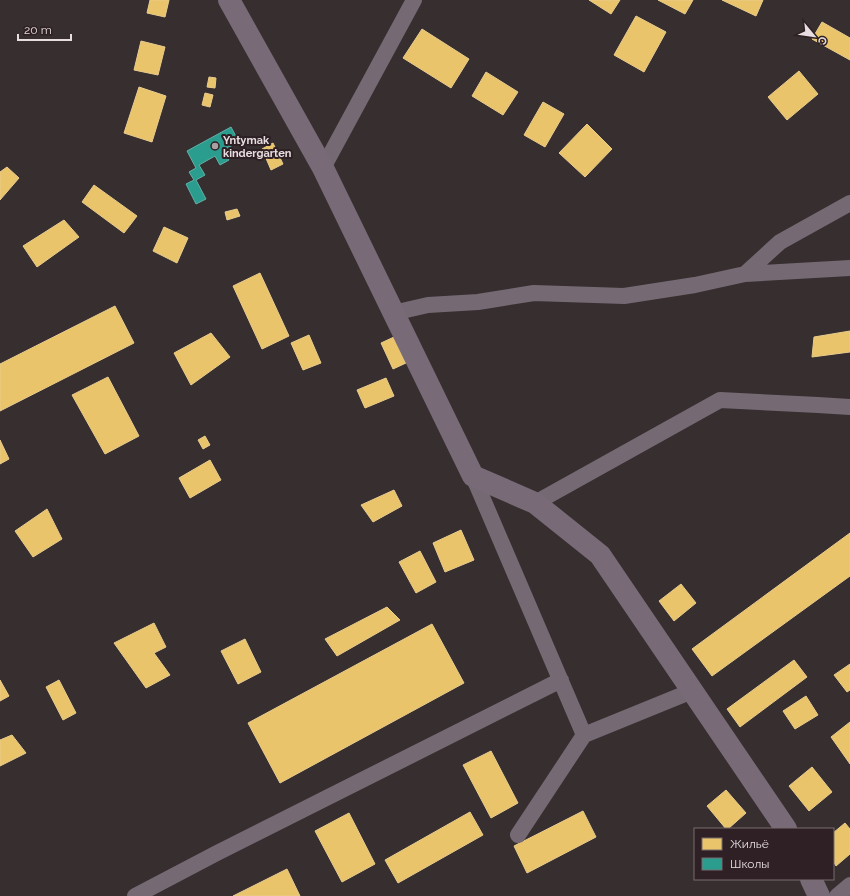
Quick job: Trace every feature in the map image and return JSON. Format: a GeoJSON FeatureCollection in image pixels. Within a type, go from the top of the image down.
{"type":"FeatureCollection","features":[{"type":"Feature","properties":{"kind":"street"},"geometry":{"type":"LineString","coordinates":[[228,0],[323,168],[473,476],[584,735]]}},
{"type":"Feature","properties":{"kind":"street"},"geometry":{"type":"LineString","coordinates":[[323,168],[414,0]]}},
{"type":"Feature","properties":{"kind":"street"},"geometry":{"type":"LineString","coordinates":[[745,274],[780,242],[850,203]]}},
{"type":"Feature","properties":{"kind":"street"},"geometry":{"type":"LineString","coordinates":[[393,313],[428,305],[478,302],[534,292],[624,296],[695,286],[745,274],[850,268]]}},
{"type":"Feature","properties":{"kind":"street"},"geometry":{"type":"LineString","coordinates":[[535,503],[720,400],[850,407]]}},
{"type":"Feature","properties":{"kind":"street"},"geometry":{"type":"LineString","coordinates":[[473,476],[535,503],[600,555],[785,828]]}},
{"type":"Feature","properties":{"kind":"street"},"geometry":{"type":"LineString","coordinates":[[135,896],[230,846],[560,680]]}},
{"type":"Feature","properties":{"kind":"street"},"geometry":{"type":"LineString","coordinates":[[518,835],[584,735],[692,691]]}},
{"type":"Feature","properties":{"kind":"street"},"geometry":{"type":"LineString","coordinates":[[811,880],[819,896]]}},
{"type":"Feature","properties":{"kind":"street"},"geometry":{"type":"LineString","coordinates":[[837,896],[850,885]]}},
{"type":"Feature","properties":{"kind":"building: Жильё"},"geometry":{"type":"Polygon","coordinates":[[[150,0],[169,0],[165,17],[147,13],[150,0]]]}},
{"type":"Feature","properties":{"kind":"building: Жильё"},"geometry":{"type":"Polygon","coordinates":[[[589,0],[620,0],[611,14],[589,0]]]}},
{"type":"Feature","properties":{"kind":"building: Жильё"},"geometry":{"type":"Polygon","coordinates":[[[658,0],[693,0],[685,14],[658,0]]]}},
{"type":"Feature","properties":{"kind":"building: Жильё"},"geometry":{"type":"Polygon","coordinates":[[[722,0],[763,0],[756,16],[722,0]]]}},
{"type":"Feature","properties":{"kind":"building: Жильё"},"geometry":{"type":"Polygon","coordinates":[[[636,16],[666,32],[644,72],[614,55],[636,16]]]}},
{"type":"Feature","properties":{"kind":"building: Жильё"},"geometry":{"type":"Polygon","coordinates":[[[822,22],[850,38],[850,60],[812,39],[822,22]]]}},
{"type":"Feature","properties":{"kind":"building: Жильё"},"geometry":{"type":"Polygon","coordinates":[[[422,29],[469,59],[451,88],[403,58],[422,29]]]}},
{"type":"Feature","properties":{"kind":"building: Жильё"},"geometry":{"type":"Polygon","coordinates":[[[141,41],[165,47],[158,75],[134,70],[141,41]]]}},
{"type":"Feature","properties":{"kind":"building: Жильё"},"geometry":{"type":"Polygon","coordinates":[[[799,71],[818,94],[787,120],[768,97],[799,71]]]}},
{"type":"Feature","properties":{"kind":"building: Жильё"},"geometry":{"type":"Polygon","coordinates":[[[486,72],[518,92],[503,115],[472,96],[486,72]]]}},
{"type":"Feature","properties":{"kind":"building: Жильё"},"geometry":{"type":"Polygon","coordinates":[[[209,77],[216,78],[215,88],[207,87],[209,77]]]}},
{"type":"Feature","properties":{"kind":"building: Жильё"},"geometry":{"type":"Polygon","coordinates":[[[139,87],[166,96],[152,142],[124,133],[139,87]]]}},
{"type":"Feature","properties":{"kind":"building: Жильё"},"geometry":{"type":"Polygon","coordinates":[[[205,93],[213,95],[210,107],[202,105],[205,93]]]}},
{"type":"Feature","properties":{"kind":"building: Жильё"},"geometry":{"type":"Polygon","coordinates":[[[543,102],[564,114],[545,147],[524,135],[543,102]]]}},
{"type":"Feature","properties":{"kind":"building: Жильё"},"geometry":{"type":"Polygon","coordinates":[[[587,124],[612,149],[585,177],[559,153],[587,124]]]}},
{"type":"Feature","properties":{"kind":"building: Жильё"},"geometry":{"type":"Polygon","coordinates":[[[273,143],[283,164],[271,170],[262,149],[273,143]]]}},
{"type":"Feature","properties":{"kind":"building: Жильё"},"geometry":{"type":"Polygon","coordinates":[[[7,167],[19,178],[0,200],[0,172],[7,167]]]}},
{"type":"Feature","properties":{"kind":"building: Жильё"},"geometry":{"type":"Polygon","coordinates":[[[94,185],[137,216],[124,233],[82,202],[94,185]]]}},
{"type":"Feature","properties":{"kind":"building: Жильё"},"geometry":{"type":"Polygon","coordinates":[[[237,209],[240,216],[227,220],[225,212],[237,209]]]}},
{"type":"Feature","properties":{"kind":"building: Жильё"},"geometry":{"type":"Polygon","coordinates":[[[64,220],[79,237],[37,267],[23,246],[64,220]]]}},
{"type":"Feature","properties":{"kind":"building: Жильё"},"geometry":{"type":"Polygon","coordinates":[[[164,227],[188,238],[177,263],[153,251],[164,227]]]}},
{"type":"Feature","properties":{"kind":"building: Жильё"},"geometry":{"type":"Polygon","coordinates":[[[260,273],[289,336],[262,349],[233,286],[260,273]]]}},
{"type":"Feature","properties":{"kind":"building: Жильё"},"geometry":{"type":"Polygon","coordinates":[[[115,306],[134,343],[0,411],[0,364],[115,306]]]}},
{"type":"Feature","properties":{"kind":"building: Жильё"},"geometry":{"type":"Polygon","coordinates":[[[850,331],[850,352],[812,357],[814,337],[850,331]]]}},
{"type":"Feature","properties":{"kind":"building: Жильё"},"geometry":{"type":"Polygon","coordinates":[[[211,333],[230,357],[191,385],[174,353],[211,333]]]}},
{"type":"Feature","properties":{"kind":"building: Жильё"},"geometry":{"type":"Polygon","coordinates":[[[309,335],[321,363],[303,370],[291,343],[309,335]]]}},
{"type":"Feature","properties":{"kind":"building: Жильё"},"geometry":{"type":"Polygon","coordinates":[[[394,337],[406,363],[393,369],[381,343],[394,337]]]}},
{"type":"Feature","properties":{"kind":"building: Жильё"},"geometry":{"type":"Polygon","coordinates":[[[108,377],[139,436],[105,454],[72,395],[108,377]]]}},
{"type":"Feature","properties":{"kind":"building: Жильё"},"geometry":{"type":"Polygon","coordinates":[[[386,378],[394,396],[365,408],[357,390],[386,378]]]}},
{"type":"Feature","properties":{"kind":"building: Жильё"},"geometry":{"type":"Polygon","coordinates":[[[205,436],[210,445],[203,449],[198,440],[205,436]]]}},
{"type":"Feature","properties":{"kind":"building: Жильё"},"geometry":{"type":"Polygon","coordinates":[[[0,440],[9,459],[0,464],[0,440]]]}},
{"type":"Feature","properties":{"kind":"building: Жильё"},"geometry":{"type":"Polygon","coordinates":[[[210,460],[221,480],[190,498],[179,478],[210,460]]]}},
{"type":"Feature","properties":{"kind":"building: Жильё"},"geometry":{"type":"Polygon","coordinates":[[[394,490],[402,506],[373,522],[361,505],[394,490]]]}},
{"type":"Feature","properties":{"kind":"building: Жильё"},"geometry":{"type":"Polygon","coordinates":[[[47,509],[62,539],[33,557],[15,531],[47,509]]]}},
{"type":"Feature","properties":{"kind":"building: Жильё"},"geometry":{"type":"Polygon","coordinates":[[[461,530],[474,560],[445,572],[433,543],[461,530]]]}},
{"type":"Feature","properties":{"kind":"building: Жильё"},"geometry":{"type":"Polygon","coordinates":[[[850,533],[850,576],[712,676],[692,649],[850,533]]]}},
{"type":"Feature","properties":{"kind":"building: Жильё"},"geometry":{"type":"Polygon","coordinates":[[[420,551],[436,582],[416,593],[399,562],[420,551]]]}},
{"type":"Feature","properties":{"kind":"building: Жильё"},"geometry":{"type":"Polygon","coordinates":[[[681,584],[696,603],[674,621],[659,601],[681,584]]]}},
{"type":"Feature","properties":{"kind":"building: Жильё"},"geometry":{"type":"Polygon","coordinates":[[[387,607],[400,620],[337,656],[325,639],[387,607]]]}},
{"type":"Feature","properties":{"kind":"building: Жильё"},"geometry":{"type":"Polygon","coordinates":[[[154,623],[166,647],[154,653],[170,675],[146,688],[114,643],[154,623]]]}},
{"type":"Feature","properties":{"kind":"building: Жильё"},"geometry":{"type":"Polygon","coordinates":[[[432,624],[464,683],[280,783],[248,723],[432,624]]]}},
{"type":"Feature","properties":{"kind":"building: Жильё"},"geometry":{"type":"Polygon","coordinates":[[[245,639],[261,672],[238,684],[221,651],[245,639]]]}},
{"type":"Feature","properties":{"kind":"building: Жильё"},"geometry":{"type":"Polygon","coordinates":[[[794,660],[807,677],[740,727],[727,709],[794,660]]]}},
{"type":"Feature","properties":{"kind":"building: Жильё"},"geometry":{"type":"Polygon","coordinates":[[[850,664],[850,690],[847,692],[834,675],[850,664]]]}},
{"type":"Feature","properties":{"kind":"building: Жильё"},"geometry":{"type":"Polygon","coordinates":[[[0,680],[9,696],[0,701],[0,680]]]}},
{"type":"Feature","properties":{"kind":"building: Жильё"},"geometry":{"type":"Polygon","coordinates":[[[59,680],[76,713],[63,720],[46,687],[59,680]]]}},
{"type":"Feature","properties":{"kind":"building: Жильё"},"geometry":{"type":"Polygon","coordinates":[[[806,696],[818,715],[795,729],[783,711],[806,696]]]}},
{"type":"Feature","properties":{"kind":"building: Жильё"},"geometry":{"type":"Polygon","coordinates":[[[850,722],[850,764],[831,737],[850,722]]]}},
{"type":"Feature","properties":{"kind":"building: Жильё"},"geometry":{"type":"Polygon","coordinates":[[[12,735],[26,753],[0,766],[0,740],[12,735]]]}},
{"type":"Feature","properties":{"kind":"building: Жильё"},"geometry":{"type":"Polygon","coordinates":[[[491,751],[518,803],[491,818],[463,765],[491,751]]]}},
{"type":"Feature","properties":{"kind":"building: Жильё"},"geometry":{"type":"Polygon","coordinates":[[[812,767],[832,792],[809,811],[789,786],[812,767]]]}},
{"type":"Feature","properties":{"kind":"building: Жильё"},"geometry":{"type":"Polygon","coordinates":[[[726,790],[746,813],[729,828],[725,828],[707,806],[726,790]]]}},
{"type":"Feature","properties":{"kind":"building: Жильё"},"geometry":{"type":"Polygon","coordinates":[[[583,811],[596,837],[527,873],[514,846],[583,811]]]}},
{"type":"Feature","properties":{"kind":"building: Жильё"},"geometry":{"type":"Polygon","coordinates":[[[470,812],[483,835],[398,883],[385,860],[470,812]]]}},
{"type":"Feature","properties":{"kind":"building: Жильё"},"geometry":{"type":"Polygon","coordinates":[[[349,813],[375,864],[342,882],[315,831],[349,813]]]}},
{"type":"Feature","properties":{"kind":"building: Жильё"},"geometry":{"type":"Polygon","coordinates":[[[845,823],[850,829],[850,854],[836,866],[834,863],[834,832],[845,823]]]}},
{"type":"Feature","properties":{"kind":"building: Жильё"},"geometry":{"type":"Polygon","coordinates":[[[287,869],[300,896],[233,896],[287,869]]]}},
{"type":"Feature","properties":{"kind":"building: Школы"},"geometry":{"type":"Polygon","coordinates":[[[231,127],[239,142],[223,150],[229,160],[220,165],[215,156],[199,165],[205,175],[196,180],[206,199],[196,204],[186,184],[194,180],[189,172],[196,168],[187,151],[231,127]]]}},
{"type":"Feature","properties":{"kind":"place","name":"Yntymak kindergarten"},"geometry":{"type":"Point","coordinates":[215,146]}}]}
